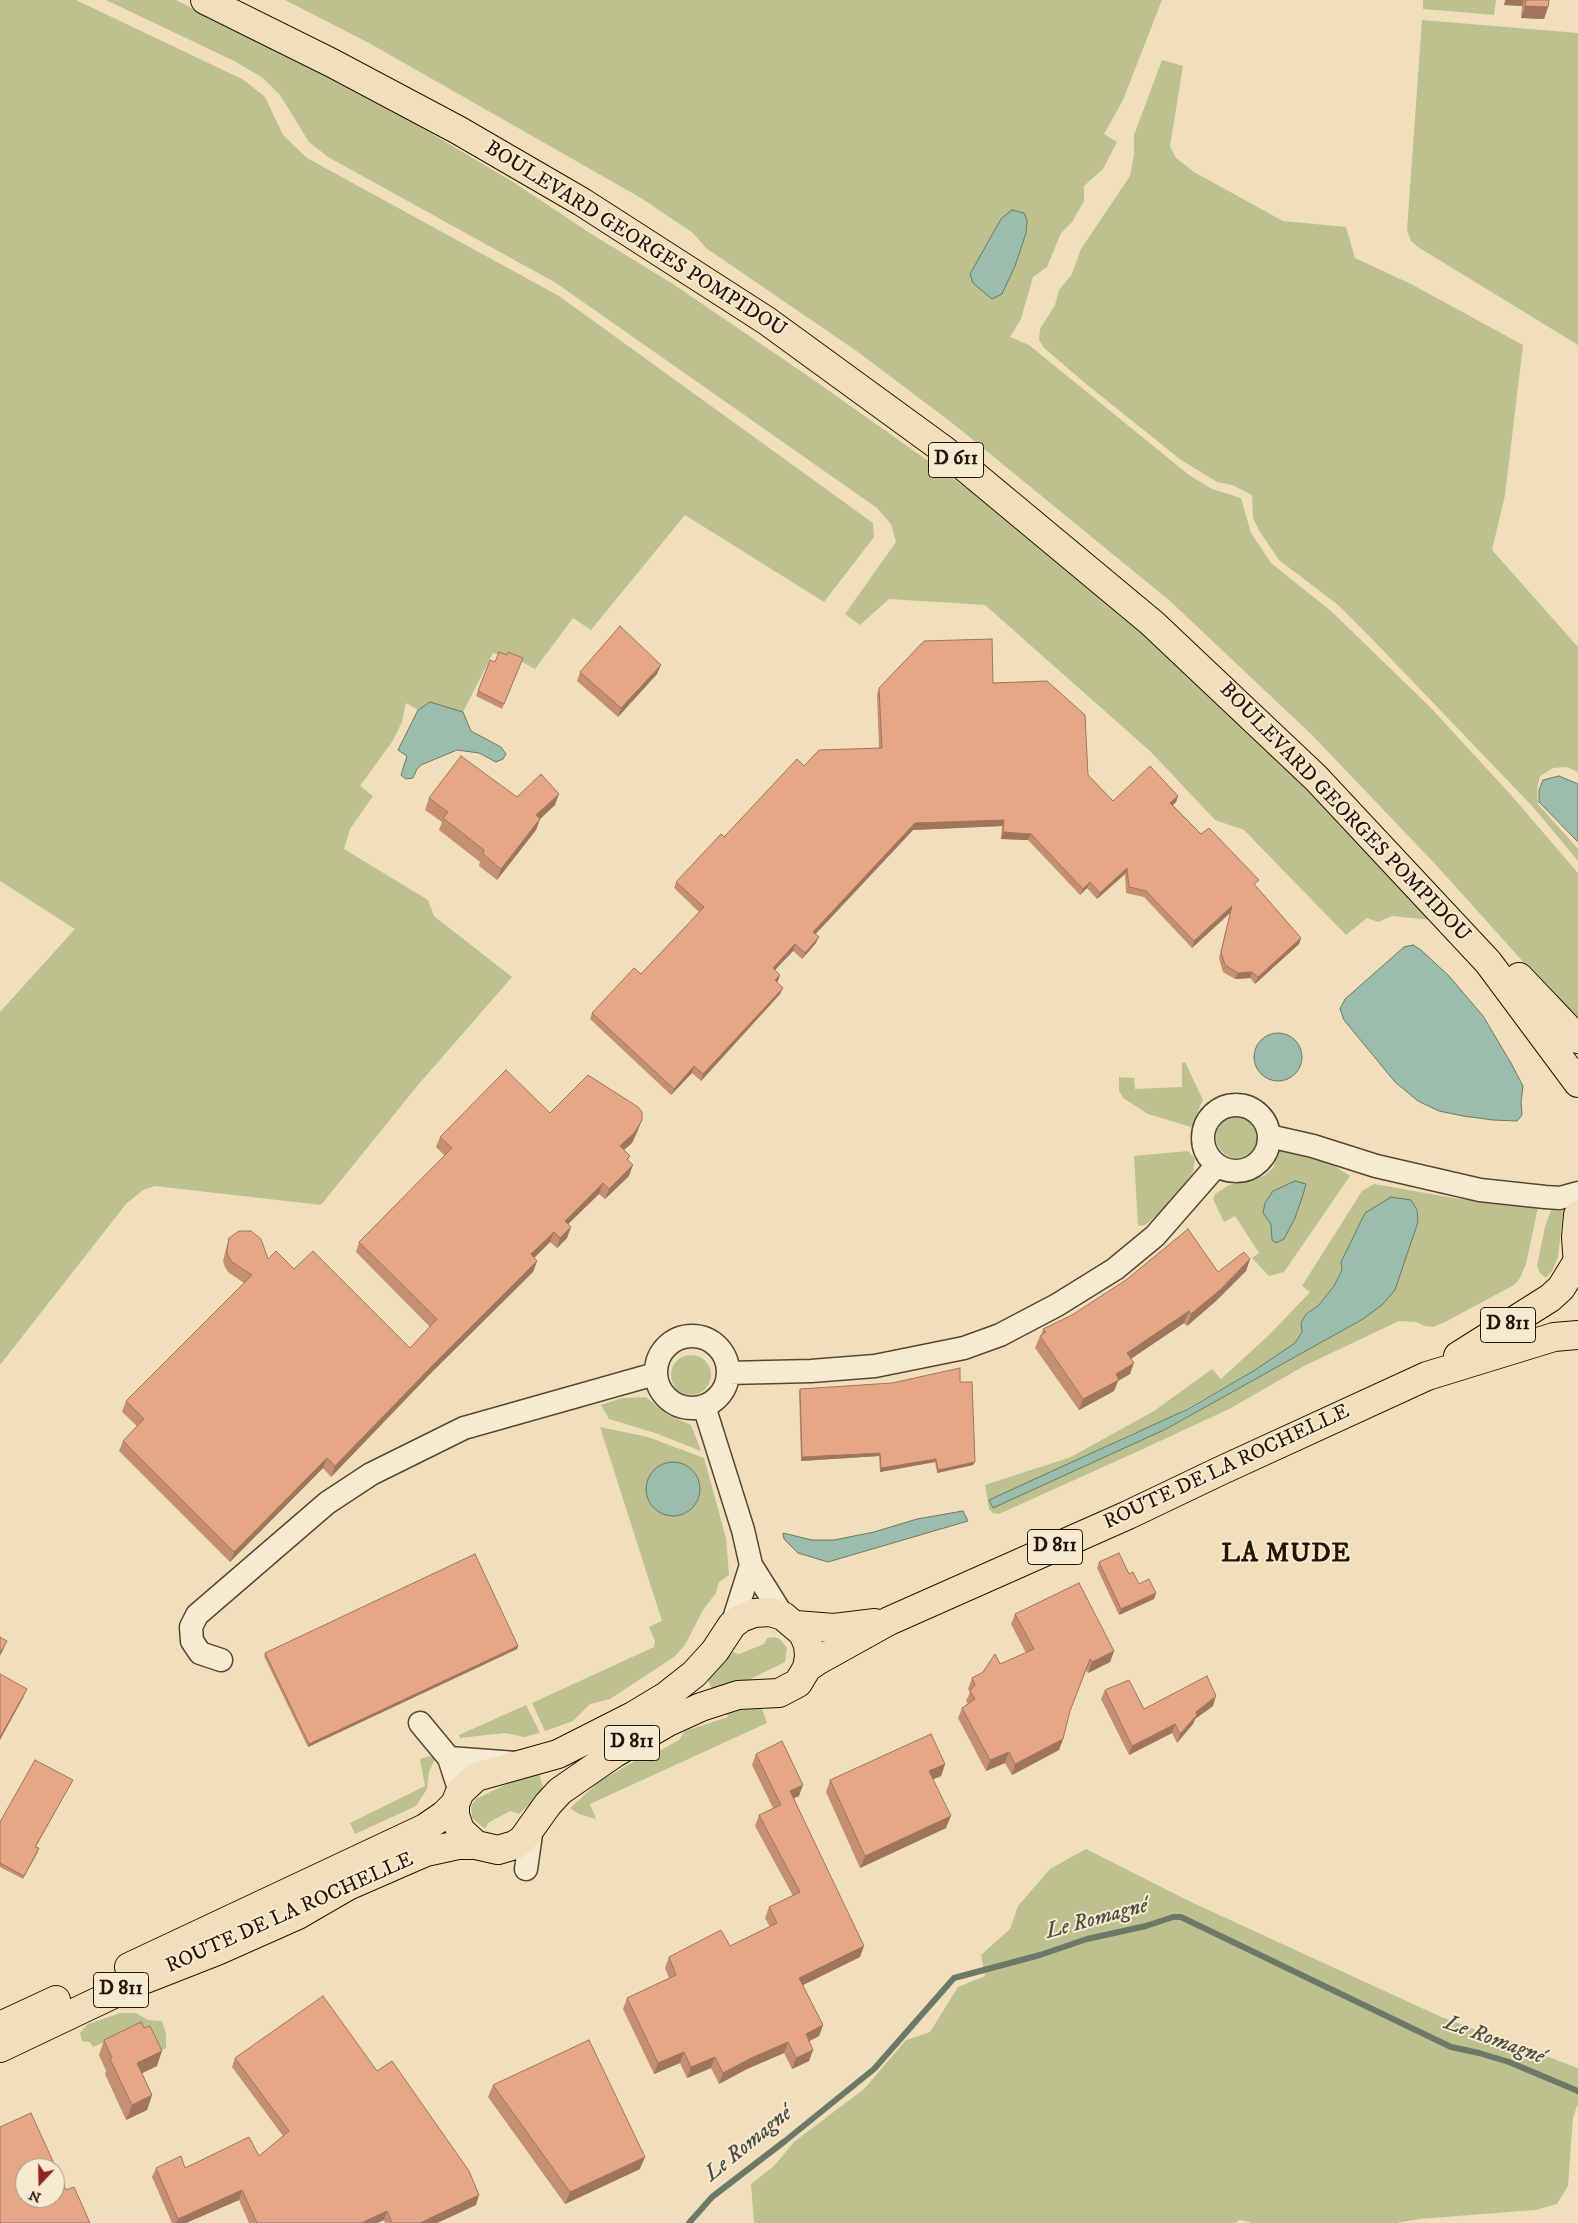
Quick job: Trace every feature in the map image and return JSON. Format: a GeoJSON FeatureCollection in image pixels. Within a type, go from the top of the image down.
{"type":"FeatureCollection","features":[{"type":"Feature","properties":{"kind":"main road","name":"BOULEVARD GEORGES POMPIDOU"},"geometry":{"type":"LineString","coordinates":[[205,0],[403,100],[582,202],[767,321],[944,450],[1152,623],[1316,778],[1488,962],[1578,1083]]}},
{"type":"Feature","properties":{"kind":"main road","name":"BOULEVARD GEORGES POMPIDOU"},"geometry":{"type":"LineString","coordinates":[[234,0],[402,85],[586,190],[773,310],[951,439],[1110,570],[1263,708],[1413,862],[1578,1039]]}},
{"type":"Feature","properties":{"kind":"main road"},"geometry":{"type":"LineString","coordinates":[[1578,1215],[1576,1237],[1578,1263]]}},
{"type":"Feature","properties":{"kind":"main road","name":"ROUTE DE LA ROCHELLE"},"geometry":{"type":"LineString","coordinates":[[1427,1376],[1550,1298],[1561,1288],[1578,1263]]}},
{"type":"Feature","properties":{"kind":"main road","name":"ROUTE DE LA ROCHELLE"},"geometry":{"type":"LineString","coordinates":[[0,2048],[143,1980],[217,1951],[298,1915],[348,1886],[426,1852],[458,1845],[487,1847],[515,1845],[532,1827],[548,1804],[566,1786],[615,1753],[668,1722],[701,1707],[738,1695],[768,1695],[788,1690],[798,1684],[807,1668],[817,1660],[889,1621],[1128,1515],[1427,1376],[1554,1337],[1578,1335]]}},
{"type":"Feature","properties":{"kind":"main road","name":"ROUTE DE LA ROCHELLE"},"geometry":{"type":"LineString","coordinates":[[0,2026],[425,1828],[444,1815],[476,1777],[558,1754],[596,1736],[666,1696],[694,1674],[715,1651],[732,1625],[741,1618],[754,1613],[770,1612],[789,1621],[834,1628],[889,1621]]}},
{"type":"Feature","properties":{"kind":"main road"},"geometry":{"type":"LineString","coordinates":[[789,1621],[808,1645],[807,1668]]}},
{"type":"Feature","properties":{"kind":"main road"},"geometry":{"type":"LineString","coordinates":[[458,1798],[456,1822],[460,1830],[487,1847]]}},
{"type":"Feature","properties":{"kind":"street"},"geometry":{"type":"LineString","coordinates":[[1230,1105],[1252,1108],[1261,1115],[1267,1125],[1269,1136],[1264,1156],[1248,1169],[1237,1171],[1218,1165],[1210,1158],[1203,1139],[1207,1122],[1219,1109],[1230,1105]]}},
{"type":"Feature","properties":{"kind":"street"},"geometry":{"type":"LineString","coordinates":[[1269,1136],[1313,1146],[1392,1171],[1480,1190],[1545,1198],[1560,1198],[1578,1193]]}},
{"type":"Feature","properties":{"kind":"street"},"geometry":{"type":"LineString","coordinates":[[728,1374],[875,1366],[964,1348],[1000,1335],[1058,1305],[1115,1269],[1155,1236],[1218,1165]]}},
{"type":"Feature","properties":{"kind":"street"},"geometry":{"type":"LineString","coordinates":[[692,1336],[701,1337],[716,1345],[725,1358],[728,1374],[721,1393],[704,1406],[694,1408],[673,1403],[664,1396],[656,1377],[657,1359],[667,1345],[674,1340],[692,1336]]}},
{"type":"Feature","properties":{"kind":"street"},"geometry":{"type":"LineString","coordinates":[[221,1660],[200,1653],[192,1641],[191,1627],[197,1615],[327,1503],[371,1474],[464,1428],[648,1376],[656,1377]]}},
{"type":"Feature","properties":{"kind":"street"},"geometry":{"type":"LineString","coordinates":[[704,1406],[743,1530],[751,1564],[789,1621]]}},
{"type":"Feature","properties":{"kind":"street"},"geometry":{"type":"LineString","coordinates":[[732,1625],[751,1564]]}},
{"type":"Feature","properties":{"kind":"street"},"geometry":{"type":"LineString","coordinates":[[420,1723],[450,1758],[458,1798]]}},
{"type":"Feature","properties":{"kind":"street"},"geometry":{"type":"LineString","coordinates":[[450,1758],[526,1764]]}},
{"type":"Feature","properties":{"kind":"green space"},"geometry":{"type":"Polygon","coordinates":[[[0,0],[76,0],[244,80],[265,97],[283,135],[307,158],[559,296],[873,523],[874,537],[824,602],[685,515],[591,630],[573,618],[535,669],[515,658],[493,653],[463,712],[430,702],[418,710],[406,703],[402,722],[392,742],[360,786],[373,796],[350,829],[344,849],[428,900],[434,916],[512,977],[418,1085],[321,1205],[155,1186],[143,1190],[126,1204],[0,1365],[0,1012],[75,929],[0,881],[0,0]]]}},
{"type":"Feature","properties":{"kind":"green space"},"geometry":{"type":"Polygon","coordinates":[[[106,0],[176,0],[397,113],[513,182],[593,235],[673,284],[808,376],[1009,518],[1132,621],[1275,757],[1431,920],[1392,916],[1378,922],[1367,918],[1346,935],[1244,830],[1215,820],[1151,752],[985,605],[889,599],[860,625],[845,614],[896,542],[891,524],[877,508],[556,283],[328,157],[309,142],[280,95],[263,78],[234,61],[106,0]]]}},
{"type":"Feature","properties":{"kind":"green space"},"geometry":{"type":"Polygon","coordinates":[[[285,0],[1162,0],[1123,100],[1104,134],[1117,142],[1103,169],[1084,186],[1084,201],[1072,222],[1061,233],[1047,267],[1033,277],[1021,319],[1010,337],[1029,345],[1189,475],[1212,489],[1241,498],[1251,533],[1271,563],[1331,611],[1430,707],[1511,795],[1578,873],[1578,1017],[1545,986],[1436,865],[1313,736],[1170,601],[956,426],[858,352],[706,248],[693,233],[641,198],[369,43],[285,0]]]}},
{"type":"Feature","properties":{"kind":"green space"},"geometry":{"type":"Polygon","coordinates":[[[1423,0],[1496,0],[1494,15],[1423,9],[1423,0]]]}},
{"type":"Feature","properties":{"kind":"green space"},"geometry":{"type":"Polygon","coordinates":[[[1422,20],[1578,33],[1578,345],[1411,241],[1407,230],[1422,20]]]}},
{"type":"Feature","properties":{"kind":"green space"},"geometry":{"type":"Polygon","coordinates":[[[1162,60],[1183,66],[1170,146],[1176,158],[1194,172],[1283,221],[1346,227],[1355,258],[1411,284],[1523,345],[1505,495],[1492,550],[1578,647],[1578,772],[1567,767],[1553,768],[1540,776],[1537,789],[1538,804],[1578,849],[1578,861],[1533,807],[1373,640],[1338,605],[1279,560],[1253,518],[1252,495],[1232,485],[1217,482],[1181,460],[1085,383],[1044,348],[1039,340],[1040,329],[1055,305],[1059,290],[1072,274],[1081,249],[1130,176],[1134,154],[1134,135],[1162,60]]]}},
{"type":"Feature","properties":{"kind":"green space"},"geometry":{"type":"Polygon","coordinates":[[[1185,1062],[1203,1100],[1191,1127],[1148,1114],[1123,1098],[1119,1090],[1119,1077],[1134,1078],[1135,1089],[1182,1087],[1182,1063],[1185,1062]]]}},
{"type":"Feature","properties":{"kind":"green space"},"geometry":{"type":"Polygon","coordinates":[[[1241,1116],[1249,1119],[1255,1125],[1258,1137],[1255,1149],[1249,1155],[1233,1158],[1225,1155],[1219,1149],[1216,1133],[1219,1125],[1225,1119],[1241,1116]]]}},
{"type":"Feature","properties":{"kind":"green space"},"geometry":{"type":"Polygon","coordinates":[[[1280,1148],[1325,1160],[1350,1176],[1284,1272],[1269,1276],[1252,1258],[1259,1253],[1235,1216],[1224,1222],[1213,1199],[1215,1194],[1229,1185],[1264,1176],[1273,1168],[1280,1148]]]}},
{"type":"Feature","properties":{"kind":"green space"},"geometry":{"type":"Polygon","coordinates":[[[1188,1151],[1195,1159],[1193,1172],[1172,1200],[1156,1216],[1145,1225],[1138,1226],[1134,1156],[1188,1151]]]}},
{"type":"Feature","properties":{"kind":"green space"},"geometry":{"type":"Polygon","coordinates":[[[1374,1184],[1460,1199],[1538,1207],[1526,1264],[1520,1278],[1514,1285],[1445,1322],[1433,1327],[1416,1322],[1399,1321],[1304,1366],[1229,1409],[1143,1449],[999,1514],[993,1513],[989,1509],[985,1485],[1071,1457],[1154,1411],[1212,1369],[1221,1379],[1271,1333],[1310,1292],[1302,1286],[1362,1191],[1374,1184]],[[1418,1222],[1341,1262],[1342,1270],[1334,1286],[1318,1306],[1306,1314],[1301,1323],[1302,1332],[1295,1343],[1255,1370],[1161,1423],[1131,1434],[1044,1477],[990,1500],[992,1507],[1166,1429],[1363,1319],[1409,1246],[1418,1222]]]}},
{"type":"Feature","properties":{"kind":"green space"},"geometry":{"type":"Polygon","coordinates":[[[1551,1210],[1563,1211],[1558,1257],[1552,1271],[1546,1278],[1540,1273],[1537,1266],[1545,1227],[1551,1210]]]}},
{"type":"Feature","properties":{"kind":"green space"},"geometry":{"type":"Polygon","coordinates":[[[691,1355],[705,1361],[711,1375],[705,1389],[691,1395],[677,1389],[671,1375],[677,1361],[691,1355]]]}},
{"type":"Feature","properties":{"kind":"green space"},"geometry":{"type":"Polygon","coordinates":[[[646,1397],[668,1415],[691,1425],[701,1451],[655,1433],[609,1419],[601,1405],[622,1398],[646,1397]]]}},
{"type":"Feature","properties":{"kind":"green space"},"geometry":{"type":"Polygon","coordinates":[[[600,1427],[648,1437],[704,1458],[726,1538],[729,1575],[719,1582],[716,1593],[703,1610],[685,1645],[674,1657],[610,1699],[590,1704],[573,1721],[545,1731],[532,1703],[654,1647],[655,1641],[649,1627],[662,1621],[600,1427]]]}},
{"type":"Feature","properties":{"kind":"green space"},"geometry":{"type":"Polygon","coordinates":[[[774,1637],[780,1639],[787,1648],[785,1662],[736,1686],[714,1693],[706,1676],[733,1652],[739,1654],[764,1644],[767,1638],[774,1637]]]}},
{"type":"Feature","properties":{"kind":"green space"},"geometry":{"type":"Polygon","coordinates":[[[526,1705],[540,1733],[524,1737],[505,1733],[460,1738],[459,1735],[526,1705]]]}},
{"type":"Feature","properties":{"kind":"green space"},"geometry":{"type":"Polygon","coordinates":[[[749,1705],[762,1709],[767,1723],[590,1804],[596,1819],[579,1814],[570,1808],[600,1781],[640,1758],[679,1740],[685,1731],[728,1717],[725,1707],[749,1705]]]}},
{"type":"Feature","properties":{"kind":"green space"},"geometry":{"type":"Polygon","coordinates":[[[430,1756],[435,1759],[429,1772],[427,1789],[416,1806],[355,1834],[350,1823],[425,1786],[420,1759],[430,1756]]]}},
{"type":"Feature","properties":{"kind":"green space"},"geometry":{"type":"Polygon","coordinates":[[[539,1773],[544,1791],[519,1814],[510,1811],[488,1823],[485,1829],[472,1818],[471,1806],[476,1799],[523,1776],[539,1773]]]}},
{"type":"Feature","properties":{"kind":"green space"},"geometry":{"type":"Polygon","coordinates":[[[1086,1849],[1191,1902],[1439,2016],[1578,2068],[1578,2104],[1573,2117],[1568,2186],[1557,2204],[1535,2210],[1419,2219],[1396,2223],[1253,2223],[1241,2220],[1234,2223],[754,2223],[751,2184],[774,2166],[794,2142],[864,2089],[906,2040],[930,2032],[958,1987],[985,1976],[981,1955],[1010,1929],[1018,1906],[1050,1869],[1086,1849]]]}},
{"type":"Feature","properties":{"kind":"green space"},"geometry":{"type":"Polygon","coordinates":[[[120,2013],[136,2013],[148,2020],[162,2021],[166,2033],[166,2048],[151,2055],[138,2029],[93,2047],[90,2042],[82,2041],[80,2033],[88,2024],[120,2013]]]}},
{"type":"Feature","properties":{"kind":"shaded area"},"geometry":{"type":"Polygon","coordinates":[[[1012,210],[1024,213],[1027,220],[1026,233],[1015,266],[1002,294],[992,299],[973,283],[970,274],[1001,219],[1012,210]]]}},
{"type":"Feature","properties":{"kind":"shaded area"},"geometry":{"type":"Polygon","coordinates":[[[430,702],[463,712],[471,731],[501,747],[506,754],[503,759],[496,762],[479,753],[457,750],[421,765],[413,778],[406,779],[401,775],[407,756],[398,750],[418,710],[430,702]]]}},
{"type":"Feature","properties":{"kind":"shaded area"},"geometry":{"type":"Polygon","coordinates":[[[1559,776],[1578,784],[1578,842],[1539,802],[1539,790],[1543,780],[1559,776]]]}},
{"type":"Feature","properties":{"kind":"shaded area"},"geometry":{"type":"Polygon","coordinates":[[[1413,945],[1449,976],[1483,1016],[1511,1063],[1523,1086],[1522,1115],[1517,1121],[1463,1116],[1439,1111],[1418,1101],[1395,1082],[1344,1020],[1340,1009],[1345,999],[1404,947],[1413,945]]]}},
{"type":"Feature","properties":{"kind":"shaded area"},"geometry":{"type":"Polygon","coordinates":[[[1278,1033],[1287,1035],[1295,1040],[1300,1048],[1302,1057],[1300,1066],[1295,1074],[1287,1079],[1278,1081],[1269,1079],[1261,1074],[1256,1066],[1254,1057],[1256,1048],[1261,1040],[1269,1035],[1278,1033]]]}},
{"type":"Feature","properties":{"kind":"shaded area"},"geometry":{"type":"Polygon","coordinates":[[[1295,1181],[1306,1184],[1303,1195],[1295,1218],[1284,1239],[1276,1243],[1272,1240],[1271,1224],[1263,1213],[1265,1203],[1273,1191],[1295,1181]]]}},
{"type":"Feature","properties":{"kind":"shaded area"},"geometry":{"type":"Polygon","coordinates":[[[1391,1197],[1411,1200],[1417,1210],[1418,1222],[1395,1290],[1382,1305],[1363,1319],[1166,1429],[993,1508],[989,1500],[1188,1409],[1255,1370],[1295,1343],[1302,1332],[1301,1323],[1306,1314],[1318,1306],[1334,1286],[1342,1270],[1341,1262],[1365,1213],[1391,1197]]]}},
{"type":"Feature","properties":{"kind":"shaded area"},"geometry":{"type":"Polygon","coordinates":[[[673,1462],[683,1464],[692,1470],[698,1479],[700,1489],[698,1499],[692,1508],[683,1514],[673,1516],[663,1514],[654,1508],[648,1499],[646,1489],[648,1479],[654,1470],[663,1464],[673,1462]]]}},
{"type":"Feature","properties":{"kind":"shaded area"},"geometry":{"type":"Polygon","coordinates":[[[963,1511],[968,1521],[828,1562],[798,1553],[784,1539],[783,1533],[812,1540],[834,1540],[874,1532],[917,1519],[963,1511]]]}},
{"type":"Feature","properties":{"kind":"building"},"geometry":{"type":"Polygon","coordinates":[[[1526,0],[1549,0],[1548,7],[1525,6],[1526,0]]]}},
{"type":"Feature","properties":{"kind":"building"},"geometry":{"type":"Polygon","coordinates":[[[620,626],[661,665],[621,708],[580,672],[620,626]]]}},
{"type":"Feature","properties":{"kind":"building"},"geometry":{"type":"Polygon","coordinates":[[[992,639],[993,683],[1047,681],[1085,715],[1088,775],[1113,801],[1150,766],[1178,796],[1170,803],[1201,834],[1209,828],[1259,880],[1254,884],[1301,938],[1258,977],[1252,972],[1238,973],[1225,965],[1221,952],[1232,906],[1194,941],[1146,891],[1129,887],[1127,868],[1100,893],[1090,882],[1083,889],[1031,834],[1003,832],[1004,820],[915,823],[813,932],[819,937],[805,953],[795,944],[773,968],[780,975],[775,980],[783,988],[703,1074],[694,1066],[674,1089],[592,1013],[634,968],[641,974],[704,907],[676,882],[721,834],[724,837],[797,759],[804,766],[819,750],[882,748],[879,688],[924,641],[992,639]]]}},
{"type":"Feature","properties":{"kind":"building"},"geometry":{"type":"Polygon","coordinates":[[[499,652],[507,655],[508,652],[523,658],[504,704],[478,691],[490,660],[495,662],[499,652]]]}},
{"type":"Feature","properties":{"kind":"building"},"geometry":{"type":"Polygon","coordinates":[[[461,756],[517,797],[541,774],[559,794],[536,815],[540,819],[501,869],[483,854],[484,850],[443,818],[448,812],[429,798],[461,756]]]}},
{"type":"Feature","properties":{"kind":"building"},"geometry":{"type":"Polygon","coordinates":[[[506,1070],[550,1113],[588,1075],[638,1107],[642,1112],[642,1120],[635,1132],[620,1146],[630,1156],[627,1159],[633,1165],[609,1189],[603,1183],[565,1221],[571,1227],[560,1238],[554,1232],[531,1254],[537,1261],[335,1466],[327,1458],[234,1552],[123,1441],[144,1419],[126,1401],[252,1275],[232,1262],[228,1256],[229,1238],[239,1231],[251,1231],[261,1239],[268,1259],[276,1251],[294,1269],[313,1251],[410,1348],[437,1319],[359,1242],[452,1148],[440,1137],[506,1070]]]}},
{"type":"Feature","properties":{"kind":"building"},"geometry":{"type":"Polygon","coordinates":[[[1188,1229],[1218,1272],[1244,1252],[1250,1259],[1220,1290],[1191,1314],[1189,1311],[1127,1353],[1134,1363],[1116,1374],[1119,1380],[1083,1399],[1040,1336],[1046,1332],[1043,1329],[1072,1315],[1126,1280],[1188,1229]]]}},
{"type":"Feature","properties":{"kind":"building"},"geometry":{"type":"Polygon","coordinates":[[[960,1368],[960,1382],[972,1382],[975,1462],[938,1470],[936,1459],[881,1468],[880,1453],[802,1457],[800,1389],[892,1383],[960,1368]]]}},
{"type":"Feature","properties":{"kind":"building"},"geometry":{"type":"Polygon","coordinates":[[[1119,1553],[1129,1574],[1133,1572],[1139,1584],[1149,1579],[1156,1593],[1121,1609],[1099,1562],[1119,1553]]]}},
{"type":"Feature","properties":{"kind":"building"},"geometry":{"type":"Polygon","coordinates":[[[475,1554],[518,1646],[309,1744],[265,1653],[475,1554]]]}},
{"type":"Feature","properties":{"kind":"building"},"geometry":{"type":"Polygon","coordinates":[[[1079,1583],[1114,1651],[1092,1662],[1090,1659],[1070,1711],[1063,1739],[1015,1764],[1009,1752],[990,1760],[962,1708],[975,1699],[970,1691],[975,1685],[972,1678],[983,1672],[995,1654],[1000,1664],[1034,1649],[1015,1614],[1079,1583]]]}},
{"type":"Feature","properties":{"kind":"building"},"geometry":{"type":"Polygon","coordinates":[[[0,1637],[7,1641],[0,1653],[0,1637]]]}},
{"type":"Feature","properties":{"kind":"building"},"geometry":{"type":"Polygon","coordinates":[[[0,1674],[27,1689],[0,1737],[0,1674]]]}},
{"type":"Feature","properties":{"kind":"building"},"geometry":{"type":"Polygon","coordinates":[[[1207,1676],[1216,1696],[1196,1712],[1197,1715],[1180,1734],[1175,1724],[1132,1746],[1105,1690],[1129,1680],[1144,1709],[1207,1676]]]}},
{"type":"Feature","properties":{"kind":"building"},"geometry":{"type":"Polygon","coordinates":[[[931,1734],[945,1764],[929,1771],[951,1816],[865,1856],[830,1780],[931,1734]]]}},
{"type":"Feature","properties":{"kind":"building"},"geometry":{"type":"Polygon","coordinates":[[[782,1741],[803,1785],[790,1791],[864,1946],[799,1978],[823,2025],[806,2034],[813,2050],[796,2058],[788,2042],[723,2073],[715,2057],[691,2067],[684,2052],[658,2063],[627,1998],[676,1975],[669,1957],[721,1930],[730,1946],[777,1923],[769,1907],[800,1892],[759,1815],[781,1805],[756,1754],[782,1741]]]}},
{"type":"Feature","properties":{"kind":"building"},"geometry":{"type":"Polygon","coordinates":[[[35,1760],[73,1780],[35,1847],[39,1848],[24,1876],[0,1863],[0,1822],[35,1760]]]}},
{"type":"Feature","properties":{"kind":"building"},"geometry":{"type":"Polygon","coordinates":[[[323,1996],[377,2071],[392,2061],[469,2171],[479,2195],[420,2223],[392,2223],[387,2211],[361,2223],[257,2223],[242,2190],[178,2219],[156,2168],[181,2156],[185,2168],[249,2137],[259,2156],[289,2131],[235,2058],[323,1996]]]}},
{"type":"Feature","properties":{"kind":"building"},"geometry":{"type":"Polygon","coordinates":[[[141,2022],[144,2028],[150,2026],[162,2051],[137,2063],[152,2095],[132,2105],[110,2059],[112,2058],[104,2040],[141,2022]]]}},
{"type":"Feature","properties":{"kind":"building"},"geometry":{"type":"Polygon","coordinates":[[[589,2040],[645,2157],[570,2192],[493,2085],[589,2040]]]}},
{"type":"Feature","properties":{"kind":"building"},"geometry":{"type":"Polygon","coordinates":[[[31,2113],[51,2158],[15,2158],[15,2208],[65,2208],[65,2188],[66,2190],[74,2187],[90,2223],[0,2223],[0,2127],[31,2113]]]}},
{"type":"Feature","properties":{"kind":"waterway","name":"Le Romagné"},"geometry":{"type":"LineString","coordinates":[[689,2223],[712,2197],[874,2069],[954,1978],[1040,1955],[1087,1939],[1146,1926],[1173,1917],[1181,1917],[1451,2047],[1509,2062],[1578,2091]]}},
{"type":"Feature","properties":{"kind":"district","name":"LA MUDE"},"geometry":{"type":"Point","coordinates":[1286,1556]}}]}
